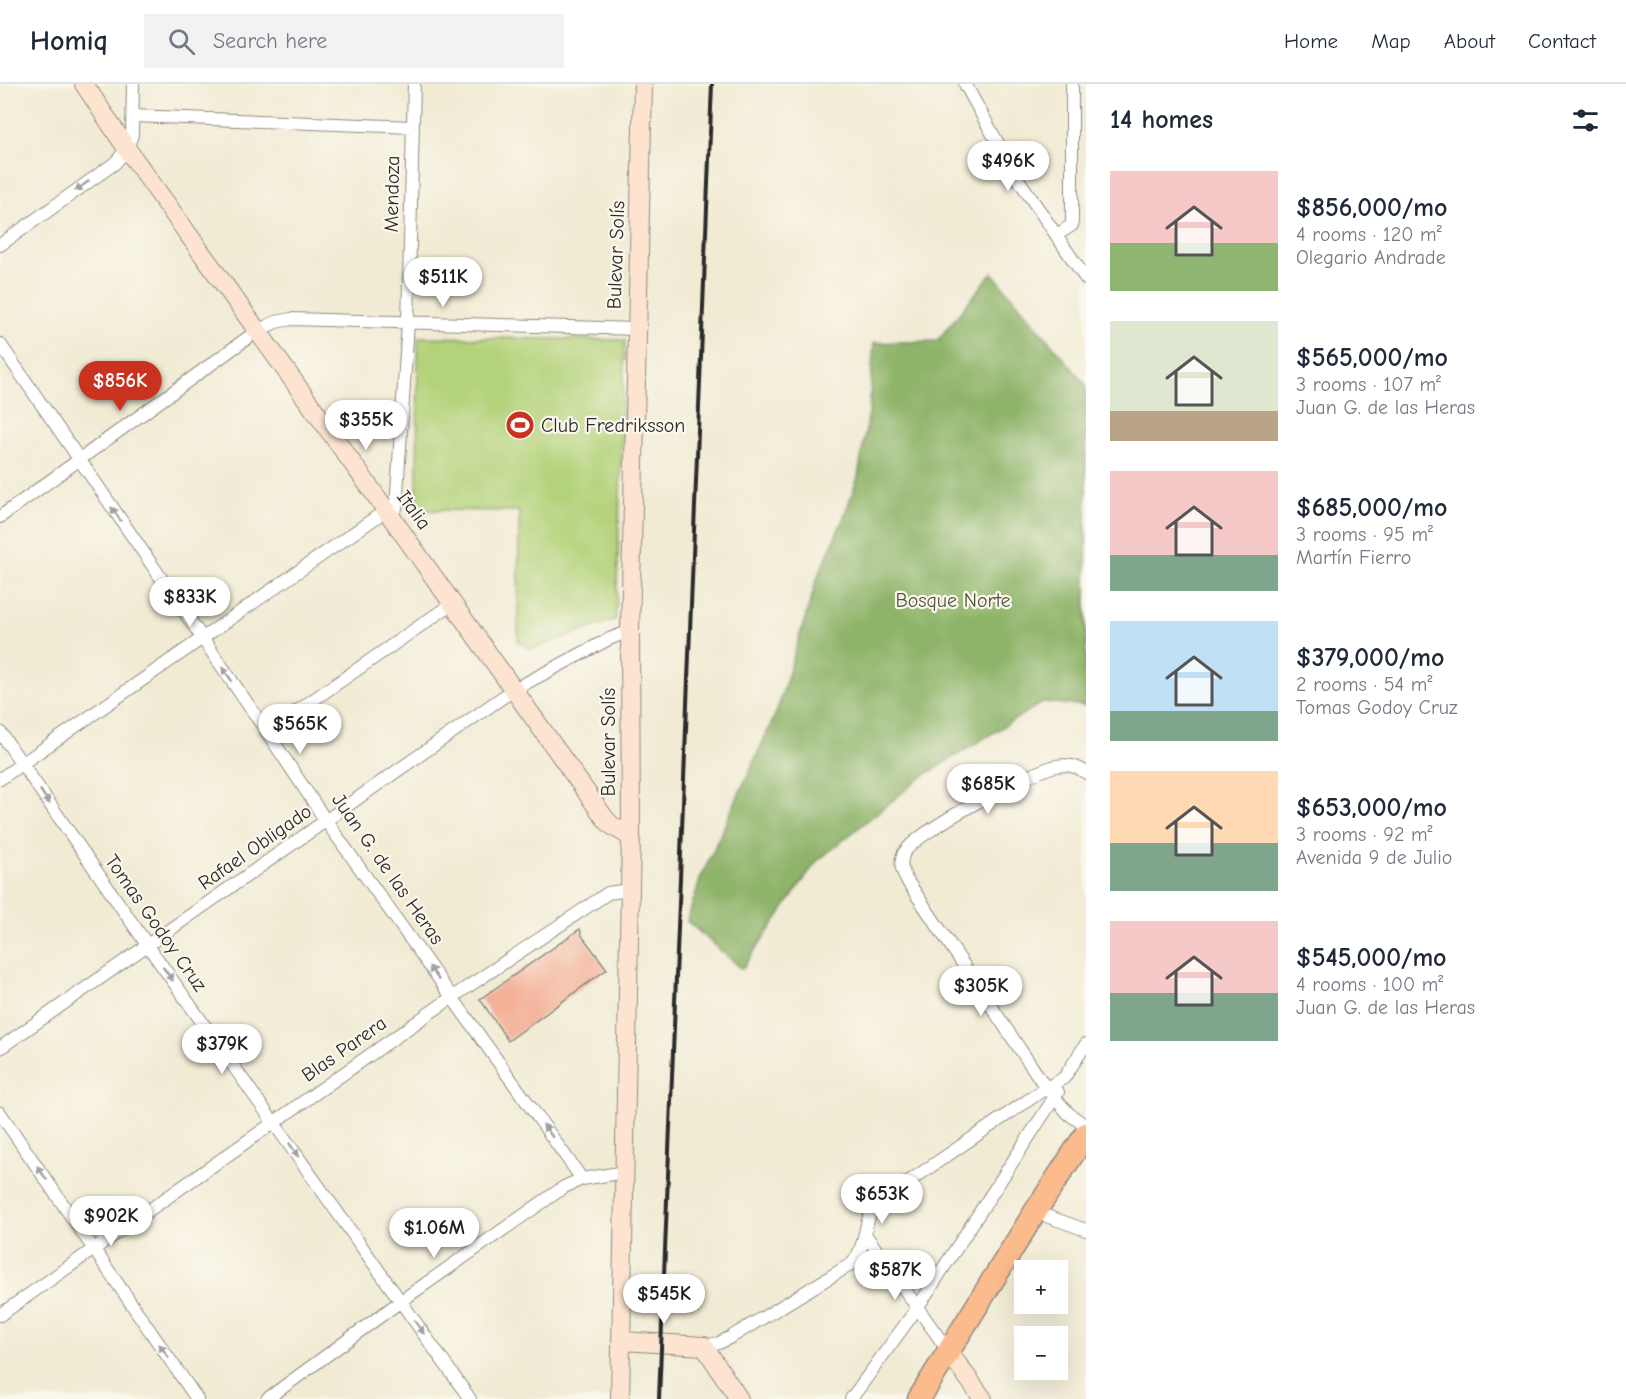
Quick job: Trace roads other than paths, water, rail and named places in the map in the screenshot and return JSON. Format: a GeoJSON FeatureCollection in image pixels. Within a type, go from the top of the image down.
{"type":"FeatureCollection","features":[{"type":"Feature","properties":{"kind":"highway"},"geometry":{"type":"LineString","coordinates":[[919,1399],[1086,1134]]}},
{"type":"Feature","properties":{"kind":"street","name":"Italia"},"geometry":{"type":"LineString","coordinates":[[84,84],[127,149],[257,331],[393,511],[453,603],[604,817],[611,825],[631,837]]}},
{"type":"Feature","properties":{"kind":"street"},"geometry":{"type":"LineString","coordinates":[[0,245],[115,163],[127,149],[132,135],[134,84]]}},
{"type":"Feature","properties":{"kind":"street","name":"Mendoza"},"geometry":{"type":"LineString","coordinates":[[393,511],[408,322],[414,84]]}},
{"type":"Feature","properties":{"kind":"street","name":"Bulevar Solís"},"geometry":{"type":"LineString","coordinates":[[620,1399],[631,837],[630,631],[643,84]]}},
{"type":"Feature","properties":{"kind":"street"},"geometry":{"type":"LineString","coordinates":[[965,84],[1016,176],[1086,279]]}},
{"type":"Feature","properties":{"kind":"street"},"geometry":{"type":"LineString","coordinates":[[1072,84],[1072,225]]}},
{"type":"Feature","properties":{"kind":"street"},"geometry":{"type":"LineString","coordinates":[[133,116],[413,127]]}},
{"type":"Feature","properties":{"kind":"street"},"geometry":{"type":"LineString","coordinates":[[1057,235],[1072,225],[1086,226]]}},
{"type":"Feature","properties":{"kind":"street"},"geometry":{"type":"LineString","coordinates":[[0,517],[257,331],[276,322],[291,319],[637,329]]}},
{"type":"Feature","properties":{"kind":"street","name":"Juan G. de las Heras"},"geometry":{"type":"LineString","coordinates":[[0,344],[326,821],[582,1179]]}},
{"type":"Feature","properties":{"kind":"street"},"geometry":{"type":"LineString","coordinates":[[0,779],[202,638],[393,511]]}},
{"type":"Feature","properties":{"kind":"street"},"geometry":{"type":"LineString","coordinates":[[267,732],[453,603]]}},
{"type":"Feature","properties":{"kind":"street","name":"Rafael Obligado"},"geometry":{"type":"LineString","coordinates":[[0,1048],[513,690],[609,639],[630,631]]}},
{"type":"Feature","properties":{"kind":"street","name":"Tomas Godoy Cruz"},"geometry":{"type":"LineString","coordinates":[[0,732],[148,946],[470,1399]]}},
{"type":"Feature","properties":{"kind":"street"},"geometry":{"type":"LineString","coordinates":[[1086,773],[1071,766],[1056,766],[1004,788],[916,840],[905,852],[901,862],[906,879],[1046,1088],[1070,1114],[1086,1126]]}},
{"type":"Feature","properties":{"kind":"street","name":"Blas Parera"},"geometry":{"type":"LineString","coordinates":[[0,1315],[452,998],[608,893],[630,890]]}},
{"type":"Feature","properties":{"kind":"street"},"geometry":{"type":"LineString","coordinates":[[851,1399],[918,1307],[1055,1099],[1064,1078],[1086,1044]]}},
{"type":"Feature","properties":{"kind":"street"},"geometry":{"type":"LineString","coordinates":[[622,1341],[704,1346],[719,1343],[731,1337],[853,1263],[858,1255],[873,1206],[1064,1078]]}},
{"type":"Feature","properties":{"kind":"street"},"geometry":{"type":"LineString","coordinates":[[0,1113],[197,1399]]}},
{"type":"Feature","properties":{"kind":"street"},"geometry":{"type":"LineString","coordinates":[[267,1399],[400,1301],[564,1187],[582,1179],[625,1172]]}},
{"type":"Feature","properties":{"kind":"street"},"geometry":{"type":"LineString","coordinates":[[1035,1212],[1086,1230]]}},
{"type":"Feature","properties":{"kind":"street"},"geometry":{"type":"LineString","coordinates":[[865,1234],[983,1399]]}},
{"type":"Feature","properties":{"kind":"street"},"geometry":{"type":"LineString","coordinates":[[704,1346],[739,1399]]}},
{"type":"Feature","properties":{"kind":"railway"},"geometry":{"type":"LineString","coordinates":[[659,1399],[712,84]]}},
{"type":"Feature","properties":{"kind":"place","name":"Club Fredriksson"},"geometry":{"type":"Point","coordinates":[520,425]}},
{"type":"Feature","properties":{"kind":"park label","name":"Bosque Norte"},"geometry":{"type":"Point","coordinates":[953,600]}}]}
